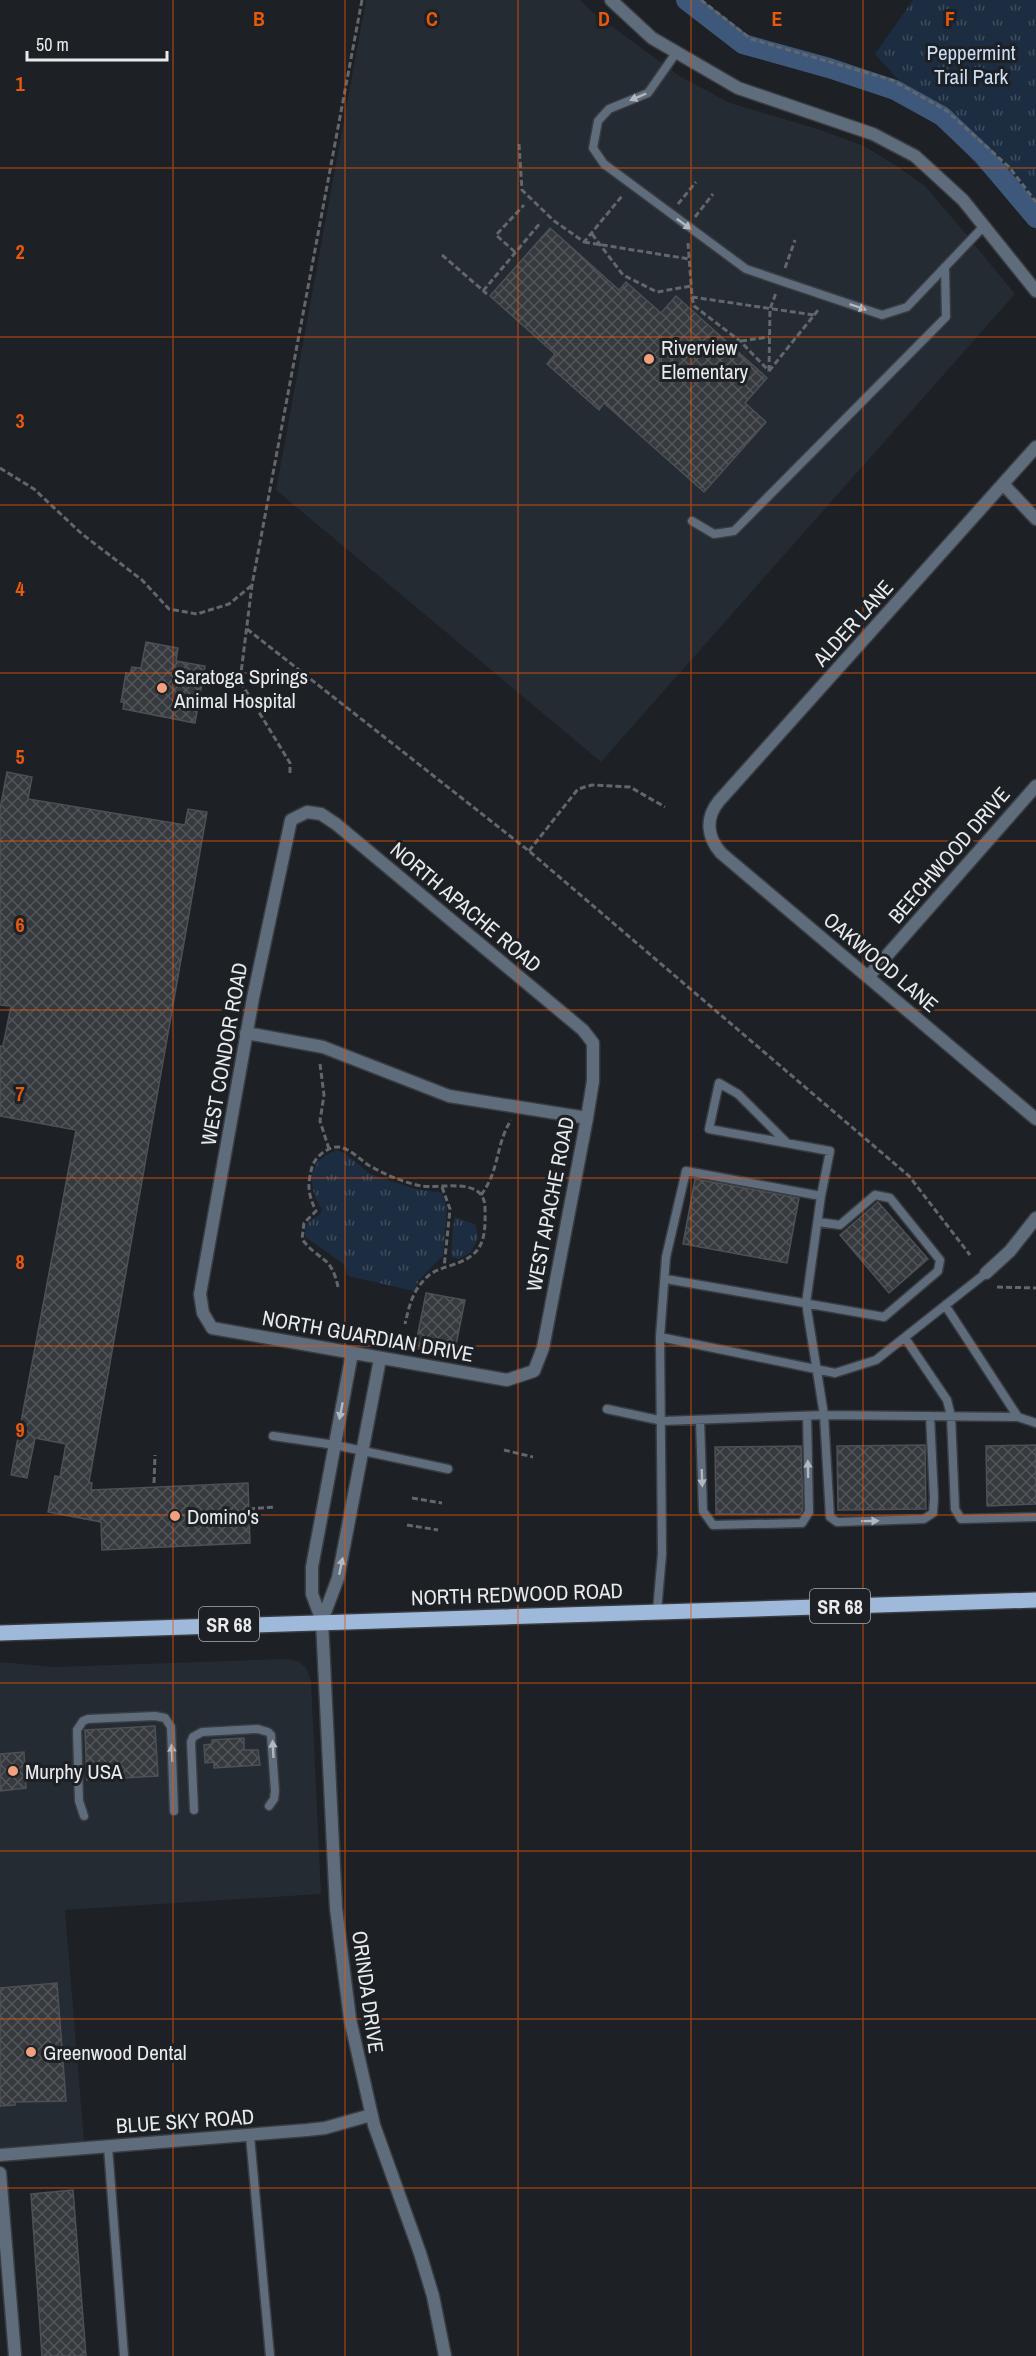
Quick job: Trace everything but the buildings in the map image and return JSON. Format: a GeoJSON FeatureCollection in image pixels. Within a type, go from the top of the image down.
{"type":"FeatureCollection","features":[{"type":"Feature","properties":{"kind":"main road","name":"NORTH REDWOOD ROAD"},"geometry":{"type":"LineString","coordinates":[[0,1633],[1036,1600]]}},
{"type":"Feature","properties":{"kind":"street"},"geometry":{"type":"LineString","coordinates":[[611,0],[652,38],[738,88],[873,134],[915,156],[963,200],[1036,291]]}},
{"type":"Feature","properties":{"kind":"street","name":"ALDER LANE"},"geometry":{"type":"LineString","coordinates":[[709,830],[711,814],[719,801],[1036,447]]}},
{"type":"Feature","properties":{"kind":"street"},"geometry":{"type":"LineString","coordinates":[[1003,484],[1036,519]]}},
{"type":"Feature","properties":{"kind":"street","name":"BEECHWOOD DRIVE"},"geometry":{"type":"LineString","coordinates":[[868,977],[1036,786]]}},
{"type":"Feature","properties":{"kind":"street","name":"WEST CONDOR ROAD"},"geometry":{"type":"LineString","coordinates":[[202,1313],[200,1294],[246,1033],[291,820],[307,812]]}},
{"type":"Feature","properties":{"kind":"street","name":"NORTH APACHE ROAD"},"geometry":{"type":"LineString","coordinates":[[307,812],[321,814],[336,824],[583,1030],[592,1042]]}},
{"type":"Feature","properties":{"kind":"street","name":"OAKWOOD LANE"},"geometry":{"type":"LineString","coordinates":[[709,830],[715,846],[721,853],[1036,1119]]}},
{"type":"Feature","properties":{"kind":"street"},"geometry":{"type":"LineString","coordinates":[[246,1033],[323,1047],[449,1096],[587,1118]]}},
{"type":"Feature","properties":{"kind":"street","name":"WEST APACHE ROAD"},"geometry":{"type":"LineString","coordinates":[[534,1371],[543,1348],[587,1118],[593,1081],[592,1042]]}},
{"type":"Feature","properties":{"kind":"street"},"geometry":{"type":"LineString","coordinates":[[986,1274],[1010,1251],[1036,1218]]}},
{"type":"Feature","properties":{"kind":"street","name":"NORTH GUARDIAN DRIVE"},"geometry":{"type":"LineString","coordinates":[[202,1313],[212,1328],[380,1359],[507,1380],[534,1371]]}},
{"type":"Feature","properties":{"kind":"street"},"geometry":{"type":"LineString","coordinates":[[322,1621],[312,1594],[311,1574],[352,1353]]}},
{"type":"Feature","properties":{"kind":"street"},"geometry":{"type":"LineString","coordinates":[[322,1621],[338,1578],[380,1359]]}},
{"type":"Feature","properties":{"kind":"street","name":"ORINDA DRIVE"},"geometry":{"type":"LineString","coordinates":[[322,1621],[336,1908],[341,1964],[352,2030],[371,2115],[433,2295],[445,2356]]}},
{"type":"Feature","properties":{"kind":"street","name":"BLUE SKY ROAD"},"geometry":{"type":"LineString","coordinates":[[0,2155],[325,2128],[371,2115]]}},
{"type":"Feature","properties":{"kind":"street"},"geometry":{"type":"LineString","coordinates":[[0,2173],[15,2356]]}},
{"type":"Feature","properties":{"kind":"lane"},"geometry":{"type":"LineString","coordinates":[[676,53],[648,93],[609,109],[598,121],[593,148],[604,164],[746,269],[882,315],[907,307],[984,226]]}},
{"type":"Feature","properties":{"kind":"lane"},"geometry":{"type":"LineString","coordinates":[[692,521],[714,534],[734,531],[751,514],[946,317],[945,267]]}},
{"type":"Feature","properties":{"kind":"lane"},"geometry":{"type":"LineString","coordinates":[[787,1143],[738,1094],[719,1083],[709,1129],[830,1151],[821,1196],[806,1304],[824,1416],[830,1517],[837,1522],[924,1520],[933,1513],[930,1416]]}},
{"type":"Feature","properties":{"kind":"lane"},"geometry":{"type":"LineString","coordinates":[[657,1611],[662,1554],[663,1421],[660,1337],[666,1257],[687,1171],[821,1196]]}},
{"type":"Feature","properties":{"kind":"lane"},"geometry":{"type":"LineString","coordinates":[[666,1279],[884,1317],[938,1271],[940,1260],[890,1198],[875,1196],[840,1225],[818,1222]]}},
{"type":"Feature","properties":{"kind":"lane"},"geometry":{"type":"LineString","coordinates":[[660,1337],[835,1373],[876,1360],[986,1274]]}},
{"type":"Feature","properties":{"kind":"lane"},"geometry":{"type":"LineString","coordinates":[[945,1305],[1018,1417]]}},
{"type":"Feature","properties":{"kind":"lane"},"geometry":{"type":"LineString","coordinates":[[905,1338],[947,1400],[951,1416],[955,1509],[961,1519],[1036,1517]]}},
{"type":"Feature","properties":{"kind":"lane"},"geometry":{"type":"LineString","coordinates":[[607,1409],[663,1421],[807,1416],[951,1416],[1018,1417],[1036,1423]]}},
{"type":"Feature","properties":{"kind":"lane"},"geometry":{"type":"LineString","coordinates":[[700,1420],[703,1511],[713,1525],[802,1523],[809,1512],[807,1416]]}},
{"type":"Feature","properties":{"kind":"lane"},"geometry":{"type":"LineString","coordinates":[[273,1436],[335,1445],[448,1469]]}},
{"type":"Feature","properties":{"kind":"lane"},"geometry":{"type":"LineString","coordinates":[[84,1816],[79,1801],[76,1730],[83,1721],[88,1719],[155,1716],[165,1718],[171,1727],[174,1811]]}},
{"type":"Feature","properties":{"kind":"lane"},"geometry":{"type":"LineString","coordinates":[[194,1810],[191,1742],[197,1734],[202,1732],[258,1729],[271,1735],[275,1795],[268,1806]]}},
{"type":"Feature","properties":{"kind":"lane"},"geometry":{"type":"LineString","coordinates":[[250,2136],[270,2356]]}},
{"type":"Feature","properties":{"kind":"lane"},"geometry":{"type":"LineString","coordinates":[[108,2147],[124,2356]]}},
{"type":"Feature","properties":{"kind":"path"},"geometry":{"type":"LineString","coordinates":[[290,773],[290,763],[240,681],[252,585],[362,0]]}},
{"type":"Feature","properties":{"kind":"path"},"geometry":{"type":"LineString","coordinates":[[701,0],[751,39],[892,80],[947,111],[1009,167],[1036,202]]}},
{"type":"Feature","properties":{"kind":"path"},"geometry":{"type":"LineString","coordinates":[[519,144],[522,190],[553,220],[584,242],[689,260]]}},
{"type":"Feature","properties":{"kind":"path"},"geometry":{"type":"LineString","coordinates":[[677,206],[696,182]]}},
{"type":"Feature","properties":{"kind":"path"},"geometry":{"type":"LineString","coordinates":[[694,218],[712,194]]}},
{"type":"Feature","properties":{"kind":"path"},"geometry":{"type":"LineString","coordinates":[[584,242],[622,196]]}},
{"type":"Feature","properties":{"kind":"path"},"geometry":{"type":"LineString","coordinates":[[515,252],[496,235],[524,205]]}},
{"type":"Feature","properties":{"kind":"path"},"geometry":{"type":"LineString","coordinates":[[483,291],[541,222]]}},
{"type":"Feature","properties":{"kind":"path"},"geometry":{"type":"LineString","coordinates":[[591,234],[623,274],[657,292],[691,286]]}},
{"type":"Feature","properties":{"kind":"path"},"geometry":{"type":"LineString","coordinates":[[785,268],[795,240]]}},
{"type":"Feature","properties":{"kind":"path"},"geometry":{"type":"LineString","coordinates":[[687,242],[694,306],[740,341],[769,371]]}},
{"type":"Feature","properties":{"kind":"path"},"geometry":{"type":"LineString","coordinates":[[442,255],[487,294]]}},
{"type":"Feature","properties":{"kind":"path"},"geometry":{"type":"LineString","coordinates":[[769,371],[770,309],[776,292]]}},
{"type":"Feature","properties":{"kind":"path"},"geometry":{"type":"LineString","coordinates":[[692,297],[814,315]]}},
{"type":"Feature","properties":{"kind":"path"},"geometry":{"type":"LineString","coordinates":[[769,371],[819,309]]}},
{"type":"Feature","properties":{"kind":"path"},"geometry":{"type":"LineString","coordinates":[[740,341],[769,337]]}},
{"type":"Feature","properties":{"kind":"path"},"geometry":{"type":"LineString","coordinates":[[0,468],[34,489],[82,534],[142,580],[169,609],[197,614],[229,604],[252,585]]}},
{"type":"Feature","properties":{"kind":"path"},"geometry":{"type":"LineString","coordinates":[[273,479],[278,480]]}},
{"type":"Feature","properties":{"kind":"path"},"geometry":{"type":"LineString","coordinates":[[247,629],[529,851],[909,1176],[970,1254]]}},
{"type":"Feature","properties":{"kind":"path"},"geometry":{"type":"LineString","coordinates":[[529,851],[578,789],[592,785],[630,787],[665,807]]}},
{"type":"Feature","properties":{"kind":"path"},"geometry":{"type":"LineString","coordinates":[[320,1064],[324,1095],[320,1121],[329,1149]]}},
{"type":"Feature","properties":{"kind":"path"},"geometry":{"type":"LineString","coordinates":[[481,1195],[491,1181],[502,1135],[512,1119]]}},
{"type":"Feature","properties":{"kind":"path"},"geometry":{"type":"LineString","coordinates":[[338,1287],[332,1265],[302,1239],[304,1222],[316,1211],[308,1192],[313,1163],[329,1149],[336,1147],[348,1150],[372,1167],[402,1181],[423,1186],[473,1188],[486,1204],[484,1230],[477,1252],[466,1261],[433,1273],[420,1285],[410,1300],[405,1324]]}},
{"type":"Feature","properties":{"kind":"path"},"geometry":{"type":"LineString","coordinates":[[442,1186],[450,1209],[444,1268]]}},
{"type":"Feature","properties":{"kind":"path"},"geometry":{"type":"LineString","coordinates":[[997,1287],[1036,1288]]}},
{"type":"Feature","properties":{"kind":"path"},"geometry":{"type":"LineString","coordinates":[[504,1450],[533,1457]]}},
{"type":"Feature","properties":{"kind":"path"},"geometry":{"type":"LineString","coordinates":[[154,1483],[155,1455]]}},
{"type":"Feature","properties":{"kind":"path"},"geometry":{"type":"LineString","coordinates":[[412,1498],[442,1503]]}},
{"type":"Feature","properties":{"kind":"path"},"geometry":{"type":"LineString","coordinates":[[249,1509],[275,1507]]}},
{"type":"Feature","properties":{"kind":"path"},"geometry":{"type":"LineString","coordinates":[[408,1525],[438,1530]]}},
{"type":"Feature","properties":{"kind":"shaded area"},"geometry":{"type":"Polygon","coordinates":[[[366,0],[580,0],[595,14],[681,77],[730,103],[818,129],[864,146],[895,165],[925,186],[1015,294],[601,762],[276,490],[366,0]]]}},
{"type":"Feature","properties":{"kind":"shaded area"},"geometry":{"type":"Polygon","coordinates":[[[285,1659],[298,1661],[303,1665],[311,1681],[321,1894],[65,1910],[84,2141],[0,2148],[0,1662],[54,1667],[285,1659]]]}},
{"type":"Feature","properties":{"kind":"green space","name":"Peppermint Trail Park"},"geometry":{"type":"Polygon","coordinates":[[[913,0],[1036,0],[1036,230],[875,54],[913,0]]]}},
{"type":"Feature","properties":{"kind":"green space"},"geometry":{"type":"Polygon","coordinates":[[[337,1150],[346,1154],[370,1174],[415,1189],[442,1193],[447,1209],[443,1256],[419,1280],[414,1291],[348,1276],[344,1264],[305,1237],[308,1223],[320,1215],[322,1209],[313,1191],[312,1174],[320,1160],[337,1150]]]}},
{"type":"Feature","properties":{"kind":"green space"},"geometry":{"type":"Polygon","coordinates":[[[455,1217],[476,1225],[478,1238],[471,1252],[459,1259],[451,1257],[455,1217]]]}},
{"type":"Feature","properties":{"kind":"waterway"},"geometry":{"type":"LineString","coordinates":[[686,0],[743,44],[829,68],[895,90],[942,116],[983,155],[1036,218]]}},
{"type":"Feature","properties":{"kind":"place","name":"Riverview Elementary"},"geometry":{"type":"Point","coordinates":[649,359]}},
{"type":"Feature","properties":{"kind":"place","name":"Saratoga Springs Animal Hospital"},"geometry":{"type":"Point","coordinates":[162,688]}},
{"type":"Feature","properties":{"kind":"place","name":"Domino's"},"geometry":{"type":"Point","coordinates":[175,1516]}},
{"type":"Feature","properties":{"kind":"place","name":"Murphy USA"},"geometry":{"type":"Point","coordinates":[13,1771]}},
{"type":"Feature","properties":{"kind":"place","name":"Greenwood Dental"},"geometry":{"type":"Point","coordinates":[31,2052]}}]}
